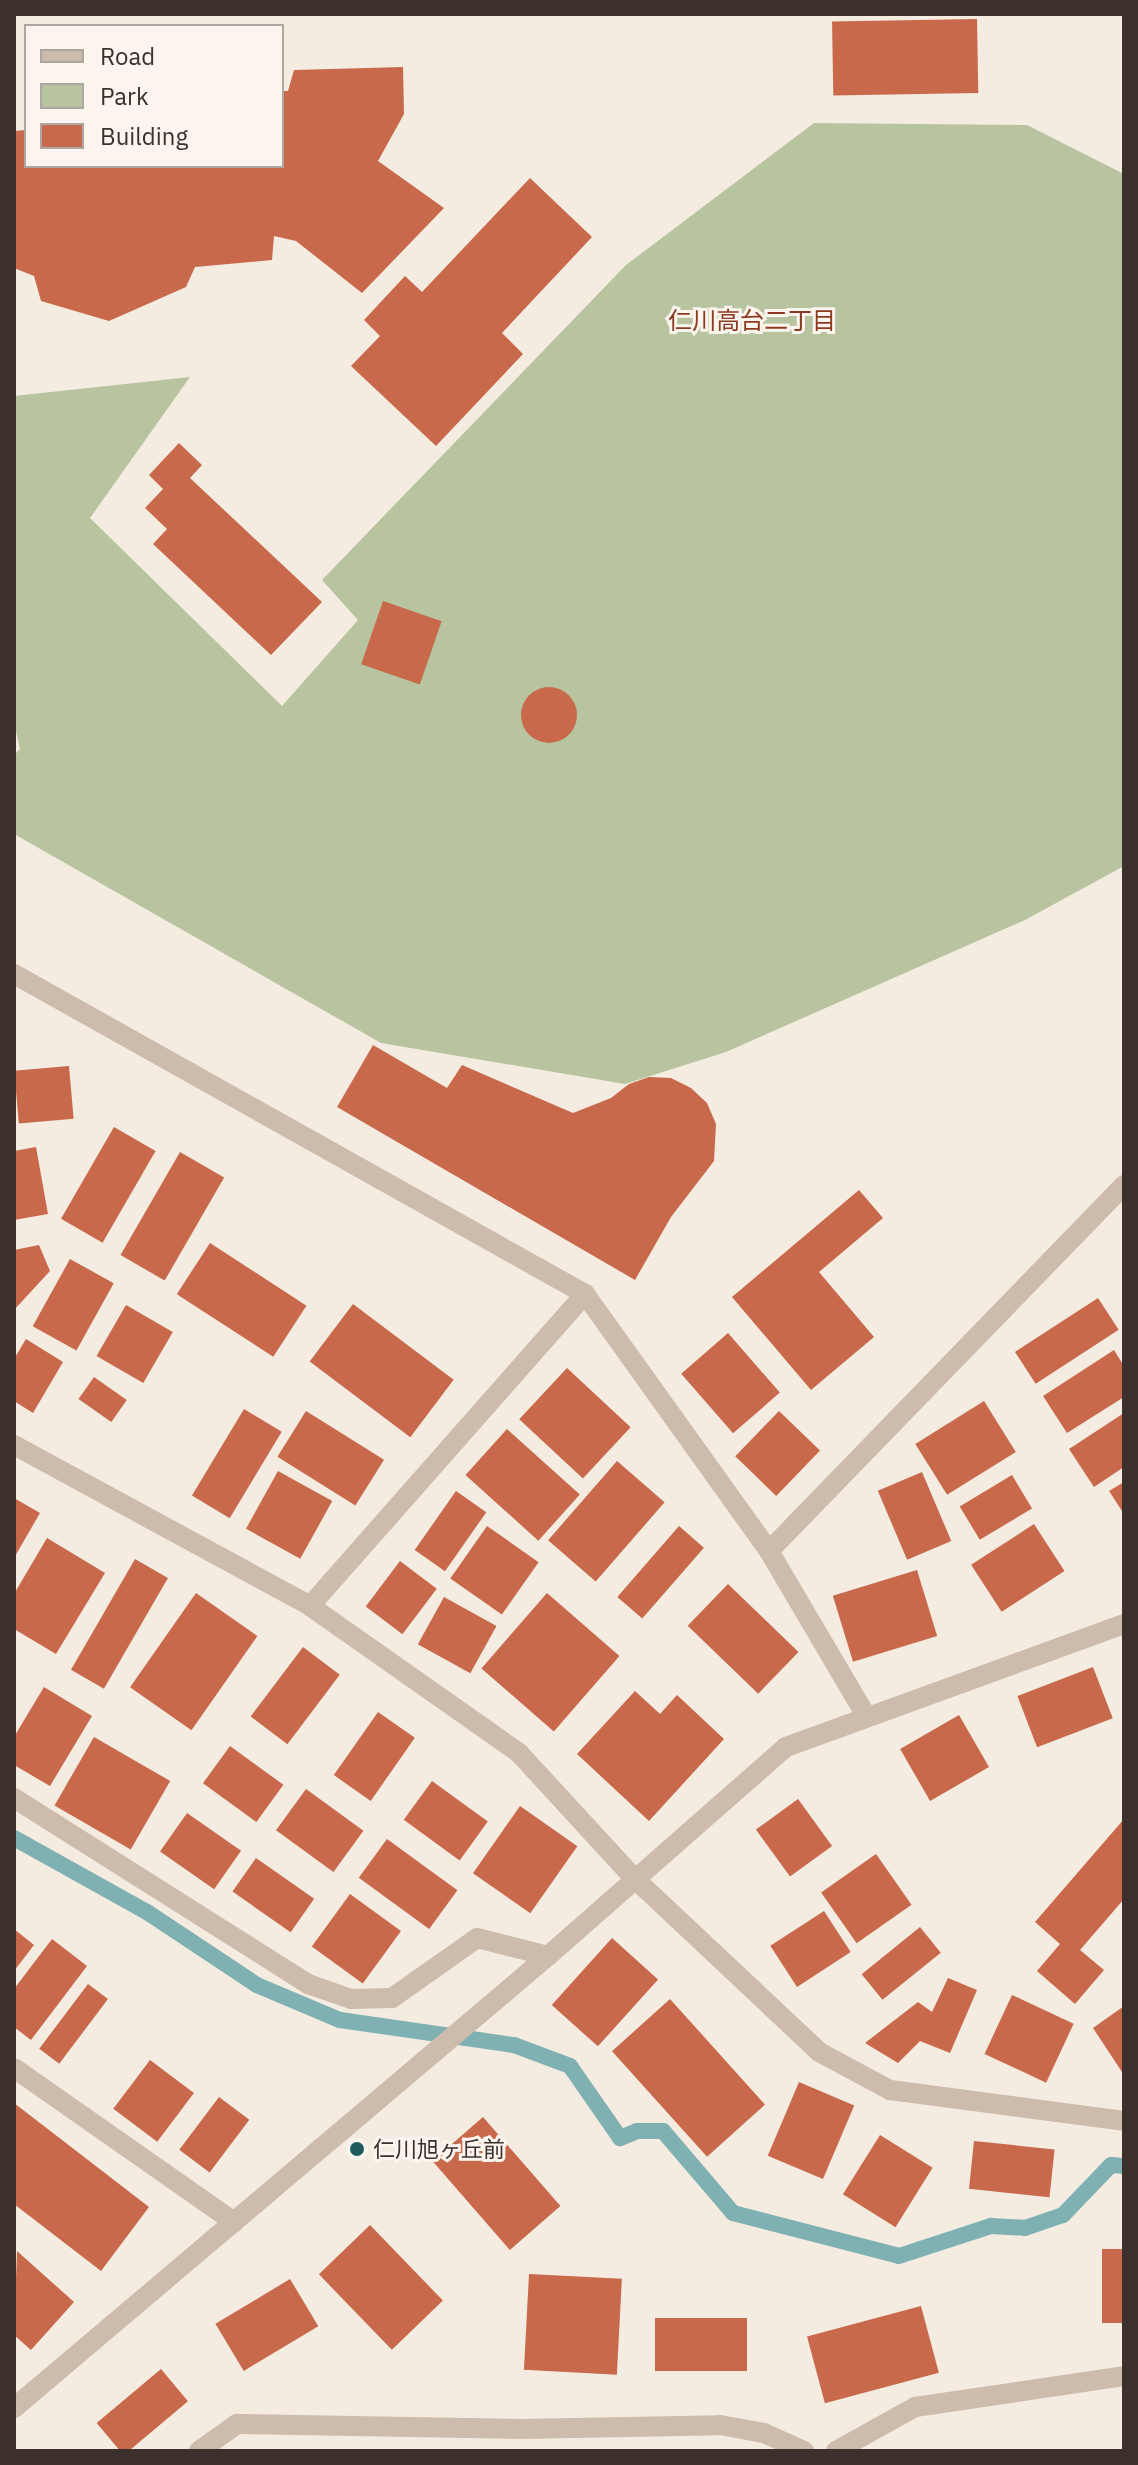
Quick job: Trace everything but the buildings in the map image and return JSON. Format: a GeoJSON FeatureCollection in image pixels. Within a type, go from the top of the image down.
{"type":"FeatureCollection","features":[{"type":"Feature","properties":{"kind":"street"},"geometry":{"type":"LineString","coordinates":[[14,974],[585,1294],[769,1551],[865,1714]]}},
{"type":"Feature","properties":{"kind":"street"},"geometry":{"type":"LineString","coordinates":[[769,1551],[1124,1185]]}},
{"type":"Feature","properties":{"kind":"street"},"geometry":{"type":"LineString","coordinates":[[310,1606],[585,1294]]}},
{"type":"Feature","properties":{"kind":"street"},"geometry":{"type":"LineString","coordinates":[[14,1445],[310,1606],[519,1753],[634,1878],[819,2052],[890,2090],[1124,2121]]}},
{"type":"Feature","properties":{"kind":"street"},"geometry":{"type":"LineString","coordinates":[[14,2408],[548,1956],[786,1747],[865,1714],[1124,1624]]}},
{"type":"Feature","properties":{"kind":"street"},"geometry":{"type":"LineString","coordinates":[[14,1798],[308,1984],[351,1999],[392,1998],[477,1938],[548,1956]]}},
{"type":"Feature","properties":{"kind":"street"},"geometry":{"type":"LineString","coordinates":[[14,2068],[234,2222]]}},
{"type":"Feature","properties":{"kind":"street"},"geometry":{"type":"LineString","coordinates":[[836,2451],[915,2407],[1124,2376]]}},
{"type":"Feature","properties":{"kind":"street"},"geometry":{"type":"LineString","coordinates":[[199,2451],[237,2424],[520,2429],[720,2425],[764,2433],[804,2451]]}},
{"type":"Feature","properties":{"kind":"green space"},"geometry":{"type":"Polygon","coordinates":[[[814,123],[1027,125],[1124,174],[1124,866],[1025,920],[726,1052],[625,1084],[381,1043],[14,834],[14,755],[20,749],[14,723],[14,396],[190,377],[90,518],[282,706],[358,620],[322,580],[626,265],[814,123]]]}},
{"type":"Feature","properties":{"kind":"waterway"},"geometry":{"type":"LineString","coordinates":[[14,1838],[147,1912],[257,1985],[340,2020],[514,2045],[570,2066],[620,2138],[637,2131],[663,2131],[733,2213],[899,2256],[991,2226],[1025,2228],[1063,2215],[1111,2165],[1124,2166]]}},
{"type":"Feature","properties":{"kind":"place","name":"仁川旭ヶ丘前"},"geometry":{"type":"Point","coordinates":[357,2149]}},
{"type":"Feature","properties":{"kind":"district","name":"仁川高台二丁目"},"geometry":{"type":"Point","coordinates":[752,321]}}]}
